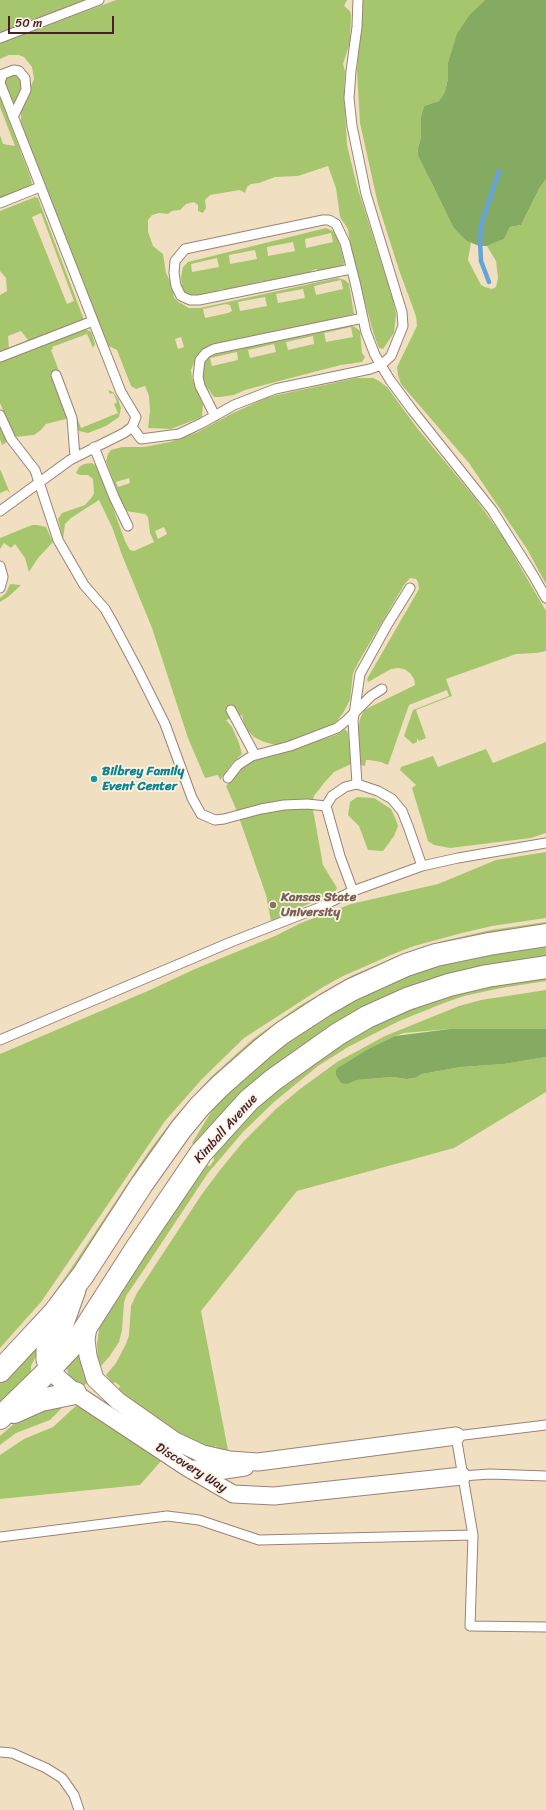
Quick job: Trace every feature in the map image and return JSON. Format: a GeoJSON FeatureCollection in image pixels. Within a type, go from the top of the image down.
{"type":"FeatureCollection","features":[{"type":"Feature","properties":{"kind":"main road"},"geometry":{"type":"LineString","coordinates":[[0,1371],[54,1313],[83,1275],[142,1184],[186,1124],[221,1085],[243,1064],[282,1033],[351,990],[406,965],[436,955],[489,944],[546,936]]}},
{"type":"Feature","properties":{"kind":"main road","name":"Kimball Avenue"},"geometry":{"type":"LineString","coordinates":[[0,1418],[50,1370],[79,1338],[90,1318],[201,1153],[249,1100],[273,1080],[338,1034],[367,1017],[407,999],[449,985],[486,976],[546,967]]}},
{"type":"Feature","properties":{"kind":"main road"},"geometry":{"type":"LineString","coordinates":[[0,1418],[38,1401],[75,1393]]}},
{"type":"Feature","properties":{"kind":"street"},"geometry":{"type":"LineString","coordinates":[[50,1370],[45,1360],[45,1350],[64,1327],[83,1275]]}},
{"type":"Feature","properties":{"kind":"street","name":"Discovery Way"},"geometry":{"type":"LineString","coordinates":[[90,1318],[86,1339],[95,1379],[118,1401],[176,1441],[203,1454],[230,1460],[258,1462],[456,1436]]}},
{"type":"Feature","properties":{"kind":"street","name":"Discovery Way"},"geometry":{"type":"LineString","coordinates":[[50,1370],[75,1393],[188,1468],[233,1494],[274,1496],[462,1476]]}},
{"type":"Feature","properties":{"kind":"street"},"geometry":{"type":"LineString","coordinates":[[188,1468],[218,1471],[242,1468],[258,1462]]}},
{"type":"Feature","properties":{"kind":"lane"},"geometry":{"type":"LineString","coordinates":[[0,38],[99,0]]}},
{"type":"Feature","properties":{"kind":"lane"},"geometry":{"type":"LineString","coordinates":[[132,427],[142,439],[152,439],[179,434],[234,405],[275,389],[370,369],[381,365],[391,356],[404,326],[402,312],[366,194],[352,126],[350,98],[351,71],[357,27],[358,0]]}},
{"type":"Feature","properties":{"kind":"lane"},"geometry":{"type":"LineString","coordinates":[[0,511],[75,457],[110,441],[132,427],[136,417],[122,392],[93,321],[40,187],[13,117],[0,83],[3,74],[14,70],[19,71],[26,78],[26,90],[13,117]]}},
{"type":"Feature","properties":{"kind":"lane"},"geometry":{"type":"LineString","coordinates":[[0,203],[40,187]]}},
{"type":"Feature","properties":{"kind":"lane"},"geometry":{"type":"LineString","coordinates":[[351,269],[199,300],[190,300],[181,296],[176,286],[174,273],[175,261],[185,249],[322,220],[336,224],[341,230],[370,343],[381,365],[413,411],[492,510],[534,575],[546,598]]}},
{"type":"Feature","properties":{"kind":"lane"},"geometry":{"type":"LineString","coordinates":[[215,416],[200,386],[198,377],[200,360],[206,353],[214,348],[363,318]]}},
{"type":"Feature","properties":{"kind":"lane"},"geometry":{"type":"LineString","coordinates":[[0,357],[93,321]]}},
{"type":"Feature","properties":{"kind":"lane"},"geometry":{"type":"LineString","coordinates":[[56,376],[72,418],[75,457]]}},
{"type":"Feature","properties":{"kind":"lane"},"geometry":{"type":"LineString","coordinates":[[0,415],[11,439],[28,460],[40,482],[58,540],[84,585],[110,618],[138,670],[165,724],[192,798],[201,814],[214,820],[224,820],[261,809],[284,805],[307,804],[326,806]]}},
{"type":"Feature","properties":{"kind":"lane"},"geometry":{"type":"LineString","coordinates":[[94,447],[114,497],[128,526]]}},
{"type":"Feature","properties":{"kind":"lane"},"geometry":{"type":"LineString","coordinates":[[0,566],[3,577],[0,588]]}},
{"type":"Feature","properties":{"kind":"lane"},"geometry":{"type":"LineString","coordinates":[[357,784],[354,713],[357,686],[364,664],[410,588]]}},
{"type":"Feature","properties":{"kind":"lane"},"geometry":{"type":"LineString","coordinates":[[228,778],[243,761],[255,755],[290,746],[324,734],[347,720],[371,696],[382,689]]}},
{"type":"Feature","properties":{"kind":"lane"},"geometry":{"type":"LineString","coordinates":[[231,710],[255,755]]}},
{"type":"Feature","properties":{"kind":"lane"},"geometry":{"type":"LineString","coordinates":[[353,891],[340,856],[326,806],[332,796],[345,787],[357,784],[378,791],[392,799],[402,811],[422,866]]}},
{"type":"Feature","properties":{"kind":"lane"},"geometry":{"type":"LineString","coordinates":[[0,1040],[231,942],[310,911],[353,891],[422,866],[458,858],[546,843]]}},
{"type":"Feature","properties":{"kind":"lane"},"geometry":{"type":"LineString","coordinates":[[546,1425],[456,1436],[473,1535],[470,1626],[546,1627]]}},
{"type":"Feature","properties":{"kind":"lane"},"geometry":{"type":"LineString","coordinates":[[462,1476],[490,1474],[546,1476]]}},
{"type":"Feature","properties":{"kind":"lane"},"geometry":{"type":"LineString","coordinates":[[0,1537],[167,1516],[199,1520],[259,1540],[473,1535]]}},
{"type":"Feature","properties":{"kind":"lane"},"geometry":{"type":"LineString","coordinates":[[0,1752],[12,1753],[46,1768],[62,1778],[74,1795],[79,1810]]}},
{"type":"Feature","properties":{"kind":"green space"},"geometry":{"type":"Polygon","coordinates":[[[0,0],[91,0],[0,36],[0,0]]]}},
{"type":"Feature","properties":{"kind":"green space"},"geometry":{"type":"Polygon","coordinates":[[[116,0],[347,0],[344,6],[350,11],[351,15],[350,42],[343,64],[345,71],[344,95],[347,145],[357,186],[393,300],[396,314],[394,333],[383,349],[379,348],[374,335],[351,251],[348,229],[340,217],[336,188],[328,166],[298,176],[275,177],[259,183],[251,184],[247,187],[245,193],[240,190],[210,195],[205,200],[206,208],[203,213],[198,211],[198,205],[194,202],[186,204],[180,210],[172,211],[168,214],[159,213],[152,215],[148,220],[148,232],[153,246],[163,254],[166,273],[172,285],[174,297],[177,301],[189,308],[200,308],[337,278],[345,280],[349,284],[354,314],[242,341],[195,361],[191,370],[192,378],[203,405],[202,417],[171,429],[148,428],[150,411],[149,396],[145,386],[136,389],[131,386],[117,350],[107,345],[21,127],[21,109],[34,79],[32,67],[24,57],[19,55],[9,55],[0,59],[0,43],[116,0]],[[341,280],[314,286],[316,295],[343,289],[341,280]],[[303,289],[276,294],[278,303],[305,298],[303,289]],[[265,297],[238,302],[240,311],[267,306],[265,297]],[[226,304],[203,309],[205,318],[232,311],[230,305],[226,304]],[[181,337],[175,339],[178,349],[184,347],[181,337]]]}},
{"type":"Feature","properties":{"kind":"green space"},"geometry":{"type":"Polygon","coordinates":[[[363,0],[485,0],[470,14],[448,63],[448,78],[445,92],[439,101],[424,106],[421,117],[421,137],[418,148],[431,182],[453,227],[465,240],[471,242],[468,260],[481,285],[492,289],[496,287],[498,278],[496,261],[487,246],[504,239],[510,227],[521,225],[539,189],[546,179],[546,584],[527,549],[469,463],[401,384],[398,375],[397,367],[417,326],[416,316],[399,270],[378,204],[360,123],[357,71],[363,0]]]}},
{"type":"Feature","properties":{"kind":"green space"},"geometry":{"type":"Polygon","coordinates":[[[485,0],[546,0],[546,179],[539,189],[521,225],[510,227],[504,239],[487,246],[479,246],[465,240],[453,227],[418,155],[418,148],[421,137],[421,117],[424,106],[439,101],[445,92],[448,78],[448,63],[457,34],[470,14],[485,0]]]}},
{"type":"Feature","properties":{"kind":"green space"},"geometry":{"type":"Polygon","coordinates":[[[8,74],[20,75],[23,87],[13,107],[6,89],[6,78],[8,74]]]}},
{"type":"Feature","properties":{"kind":"green space"},"geometry":{"type":"Polygon","coordinates":[[[0,97],[32,185],[0,199],[0,135],[3,144],[15,146],[0,107],[0,97]]]}},
{"type":"Feature","properties":{"kind":"green space"},"geometry":{"type":"Polygon","coordinates":[[[35,197],[38,198],[84,320],[0,353],[0,295],[7,291],[6,278],[0,271],[0,211],[35,197]],[[41,213],[32,217],[67,304],[74,301],[41,213]],[[21,331],[8,336],[9,348],[28,340],[21,331]]]}},
{"type":"Feature","properties":{"kind":"green space"},"geometry":{"type":"Polygon","coordinates":[[[326,228],[333,231],[338,238],[344,262],[343,266],[329,271],[318,271],[316,269],[311,271],[312,274],[264,282],[262,281],[241,287],[231,288],[230,291],[224,291],[223,289],[218,290],[216,295],[187,296],[182,287],[181,277],[183,267],[188,262],[326,228]],[[331,233],[305,239],[306,248],[333,242],[331,233]],[[293,242],[267,247],[268,256],[295,251],[293,242]],[[255,250],[229,255],[230,264],[257,259],[255,250]],[[217,258],[191,264],[192,272],[219,267],[217,258]]]}},
{"type":"Feature","properties":{"kind":"green space"},"geometry":{"type":"Polygon","coordinates":[[[349,325],[360,331],[362,353],[365,357],[362,362],[341,365],[245,390],[234,395],[214,397],[202,381],[201,368],[207,358],[216,354],[349,325]],[[351,327],[324,333],[326,342],[353,337],[351,327]],[[313,336],[286,342],[288,350],[314,344],[313,336]],[[274,344],[248,350],[250,358],[276,352],[274,344]],[[237,352],[210,358],[212,366],[238,360],[237,352]]]}},
{"type":"Feature","properties":{"kind":"green space"},"geometry":{"type":"Polygon","coordinates":[[[84,329],[90,331],[92,334],[95,344],[93,348],[87,334],[52,347],[53,349],[51,350],[81,428],[118,413],[114,404],[117,402],[113,393],[110,394],[108,390],[113,392],[118,399],[121,408],[119,417],[106,426],[88,433],[79,431],[70,418],[46,424],[34,435],[15,437],[0,403],[0,361],[84,329]]]}},
{"type":"Feature","properties":{"kind":"green space"},"geometry":{"type":"Polygon","coordinates":[[[356,378],[373,378],[387,387],[417,428],[475,498],[503,537],[546,611],[546,651],[516,654],[446,679],[452,696],[416,710],[426,738],[419,741],[417,738],[417,742],[413,744],[404,736],[413,710],[449,696],[447,690],[409,705],[388,765],[381,762],[366,760],[365,766],[360,765],[358,729],[364,710],[415,685],[414,679],[410,673],[404,669],[398,668],[391,669],[368,682],[367,679],[419,589],[416,579],[410,578],[404,585],[359,661],[353,673],[350,700],[337,721],[312,736],[276,745],[264,742],[254,737],[245,728],[242,715],[226,720],[232,727],[242,754],[233,762],[220,780],[218,775],[205,778],[188,738],[152,628],[112,527],[99,500],[71,518],[65,524],[63,539],[58,519],[62,513],[85,505],[94,493],[93,479],[88,475],[80,475],[76,473],[79,467],[84,464],[92,463],[98,467],[125,541],[130,550],[134,551],[154,542],[150,533],[148,517],[145,514],[126,511],[122,505],[106,461],[111,450],[122,447],[144,447],[170,442],[198,432],[231,414],[268,397],[356,378]],[[129,478],[116,482],[118,487],[130,483],[129,478]],[[164,527],[155,531],[158,539],[167,534],[164,527]]]}},
{"type":"Feature","properties":{"kind":"green space"},"geometry":{"type":"Polygon","coordinates":[[[0,422],[8,441],[2,445],[0,439],[0,422]]]}},
{"type":"Feature","properties":{"kind":"green space"},"geometry":{"type":"Polygon","coordinates":[[[0,469],[10,493],[7,490],[0,493],[0,469]]]}},
{"type":"Feature","properties":{"kind":"green space"},"geometry":{"type":"Polygon","coordinates":[[[32,525],[46,527],[53,542],[38,558],[29,572],[25,558],[15,544],[11,548],[4,543],[0,549],[0,538],[32,525]]]}},
{"type":"Feature","properties":{"kind":"green space"},"geometry":{"type":"Polygon","coordinates":[[[10,584],[21,585],[0,602],[0,598],[6,593],[10,584]]]}},
{"type":"Feature","properties":{"kind":"green space"},"geometry":{"type":"Polygon","coordinates":[[[345,729],[348,733],[351,764],[334,772],[314,796],[312,804],[323,865],[337,888],[335,892],[271,921],[266,895],[236,809],[226,786],[247,763],[336,735],[345,729]]]}},
{"type":"Feature","properties":{"kind":"green space"},"geometry":{"type":"Polygon","coordinates":[[[546,742],[546,833],[531,838],[450,848],[434,845],[428,841],[412,788],[416,785],[400,770],[401,767],[433,756],[438,767],[486,749],[493,763],[546,742]]]}},
{"type":"Feature","properties":{"kind":"green space"},"geometry":{"type":"Polygon","coordinates":[[[357,797],[374,798],[391,809],[398,826],[394,836],[383,851],[368,850],[359,826],[348,815],[350,802],[357,797]]]}},
{"type":"Feature","properties":{"kind":"green space"},"geometry":{"type":"Polygon","coordinates":[[[546,852],[546,918],[492,926],[462,933],[414,946],[391,955],[343,976],[323,987],[244,1038],[202,1079],[165,1121],[41,1302],[0,1348],[0,1054],[150,990],[195,969],[275,936],[301,923],[351,904],[438,884],[496,860],[546,852]]]}},
{"type":"Feature","properties":{"kind":"green space"},"geometry":{"type":"Polygon","coordinates":[[[546,922],[546,926],[409,952],[443,941],[491,930],[546,922]]]}},
{"type":"Feature","properties":{"kind":"green space"},"geometry":{"type":"Polygon","coordinates":[[[546,943],[546,958],[417,986],[196,1147],[192,1143],[216,1104],[258,1061],[355,998],[428,967],[546,943]]]}},
{"type":"Feature","properties":{"kind":"green space"},"geometry":{"type":"Polygon","coordinates":[[[408,952],[408,954],[284,1021],[67,1280],[52,1300],[42,1310],[149,1151],[174,1118],[211,1077],[253,1039],[299,1006],[353,975],[408,952]]]}},
{"type":"Feature","properties":{"kind":"green space"},"geometry":{"type":"Polygon","coordinates":[[[546,975],[546,981],[501,988],[464,996],[399,1021],[348,1047],[318,1066],[274,1102],[243,1132],[208,1173],[126,1296],[119,1342],[101,1366],[98,1358],[97,1344],[100,1323],[205,1165],[210,1166],[214,1160],[213,1155],[243,1120],[278,1087],[345,1039],[409,1008],[454,992],[546,975]]]}},
{"type":"Feature","properties":{"kind":"green space"},"geometry":{"type":"Polygon","coordinates":[[[546,990],[546,1029],[450,1029],[404,1033],[368,1049],[339,1067],[348,1084],[357,1080],[392,1077],[407,1079],[415,1078],[422,1074],[461,1067],[504,1064],[546,1057],[546,1092],[454,1148],[297,1191],[201,1311],[228,1450],[216,1449],[217,1447],[215,1446],[214,1448],[201,1445],[180,1434],[118,1390],[120,1386],[115,1382],[113,1384],[106,1375],[116,1363],[126,1344],[129,1335],[131,1306],[137,1293],[202,1194],[220,1170],[243,1142],[276,1109],[337,1062],[385,1036],[459,1006],[481,1000],[546,990]]]}},
{"type":"Feature","properties":{"kind":"green space"},"geometry":{"type":"Polygon","coordinates":[[[450,1029],[546,1029],[546,1057],[504,1064],[461,1067],[422,1074],[415,1078],[407,1079],[392,1077],[357,1080],[348,1084],[341,1083],[336,1075],[336,1070],[339,1067],[368,1049],[395,1036],[450,1029]]]}},
{"type":"Feature","properties":{"kind":"green space"},"geometry":{"type":"Polygon","coordinates":[[[35,1350],[38,1352],[31,1366],[31,1377],[0,1405],[0,1383],[35,1350]]]}},
{"type":"Feature","properties":{"kind":"green space"},"geometry":{"type":"Polygon","coordinates":[[[79,1352],[89,1380],[83,1387],[69,1376],[66,1366],[79,1352]]]}},
{"type":"Feature","properties":{"kind":"green space"},"geometry":{"type":"Polygon","coordinates":[[[68,1402],[50,1420],[16,1433],[0,1445],[0,1436],[24,1415],[68,1402]]]}},
{"type":"Feature","properties":{"kind":"green space"},"geometry":{"type":"Polygon","coordinates":[[[78,1404],[161,1461],[140,1485],[0,1499],[0,1455],[24,1439],[53,1427],[78,1404]]]}},
{"type":"Feature","properties":{"kind":"waterway"},"geometry":{"type":"LineString","coordinates":[[489,282],[481,261],[481,225],[499,171]]}},
{"type":"Feature","properties":{"kind":"place","name":"Bilbrey Family Event Center"},"geometry":{"type":"Point","coordinates":[94,779]}},
{"type":"Feature","properties":{"kind":"place","name":"Kansas State University"},"geometry":{"type":"Point","coordinates":[273,905]}}]}
